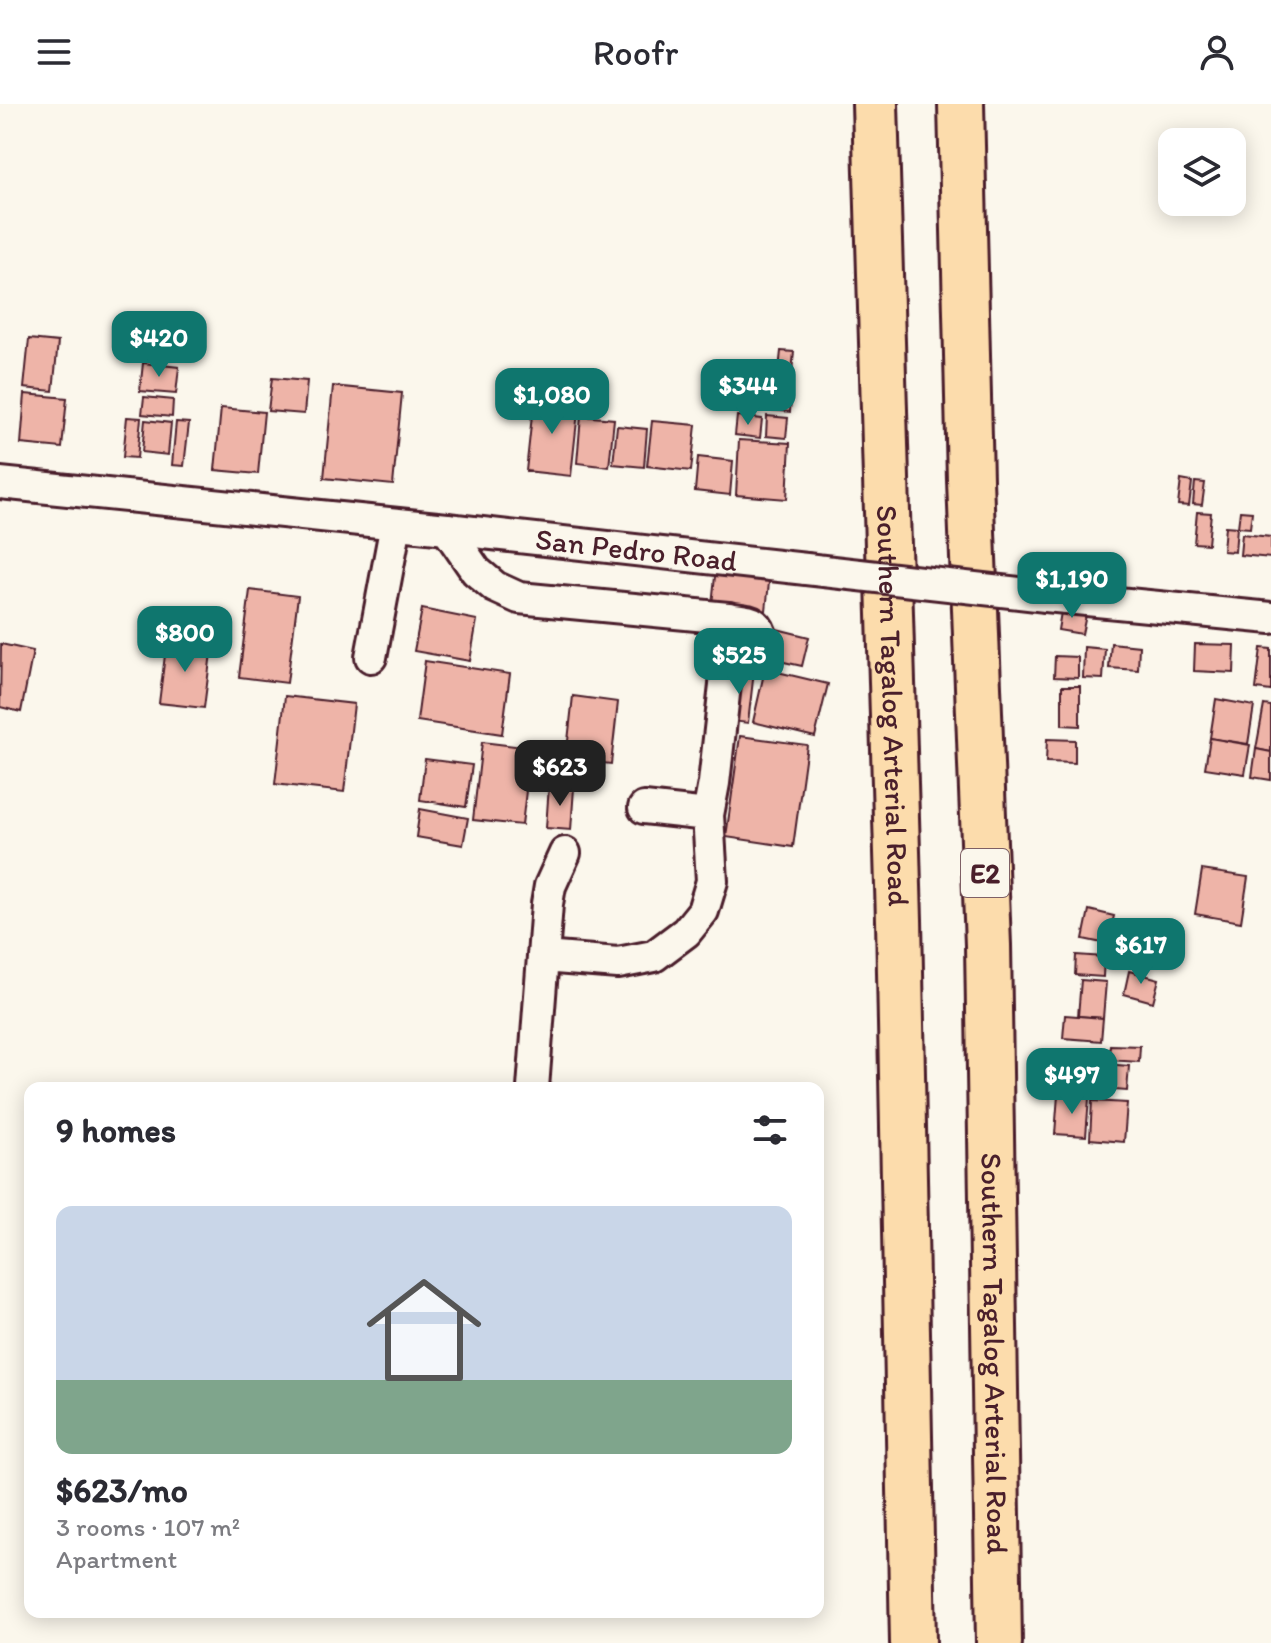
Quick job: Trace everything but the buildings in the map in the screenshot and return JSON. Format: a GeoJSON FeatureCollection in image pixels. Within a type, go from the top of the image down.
{"type":"FeatureCollection","features":[{"type":"Feature","properties":{"kind":"highway","name":"Southern Tagalog Arterial Road"},"geometry":{"type":"LineString","coordinates":[[875,104],[899,920],[913,1643]]}},
{"type":"Feature","properties":{"kind":"highway","name":"Southern Tagalog Arterial Road"},"geometry":{"type":"LineString","coordinates":[[961,104],[970,480],[988,945],[999,1643]]}},
{"type":"Feature","properties":{"kind":"street","name":"San Pedro Road"},"geometry":{"type":"LineString","coordinates":[[0,483],[1271,618]]}},
{"type":"Feature","properties":{"kind":"street"},"geometry":{"type":"LineString","coordinates":[[371,657],[396,524]]}},
{"type":"Feature","properties":{"kind":"street"},"geometry":{"type":"LineString","coordinates":[[447,529],[476,571],[495,587],[519,598],[752,622],[760,628],[763,642]]}},
{"type":"Feature","properties":{"kind":"street"},"geometry":{"type":"LineString","coordinates":[[543,957],[618,963],[654,956],[686,932],[703,911],[712,881],[708,815],[725,685],[728,618]]}},
{"type":"Feature","properties":{"kind":"street"},"geometry":{"type":"LineString","coordinates":[[644,808],[708,815]]}},
{"type":"Feature","properties":{"kind":"street"},"geometry":{"type":"LineString","coordinates":[[533,1082],[547,904],[550,886],[565,853]]}}]}
